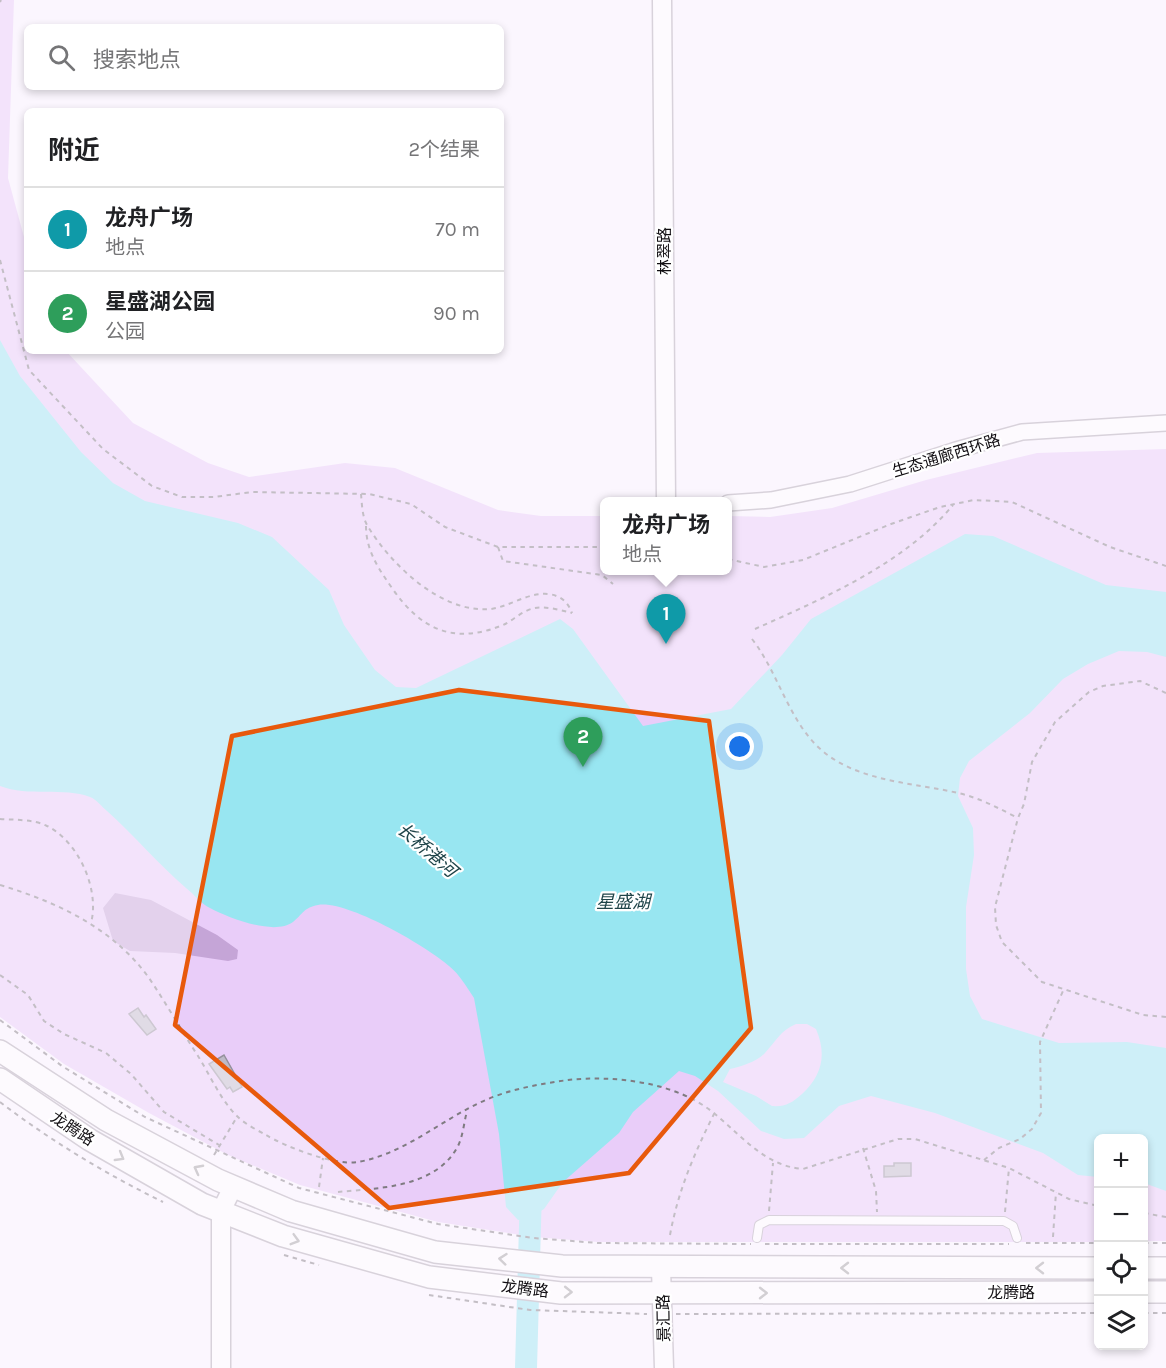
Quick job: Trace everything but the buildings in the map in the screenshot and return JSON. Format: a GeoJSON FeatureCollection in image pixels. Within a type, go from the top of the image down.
{"type":"FeatureCollection","features":[{"type":"Feature","properties":{"kind":"main road","name":"龙腾路"},"geometry":{"type":"LineString","coordinates":[[0,1051],[105,1120],[233,1187],[291,1211],[435,1252],[562,1266],[1094,1268]]}},
{"type":"Feature","properties":{"kind":"main road","name":"龙腾路"},"geometry":{"type":"LineString","coordinates":[[0,1079],[90,1140],[202,1204],[283,1236],[429,1277],[561,1293],[1094,1292]]}},
{"type":"Feature","properties":{"kind":"main road"},"geometry":{"type":"LineString","coordinates":[[1148,1268],[1166,1268]]}},
{"type":"Feature","properties":{"kind":"main road"},"geometry":{"type":"LineString","coordinates":[[1148,1292],[1166,1292]]}},
{"type":"Feature","properties":{"kind":"street","name":"林翠路"},"geometry":{"type":"LineString","coordinates":[[662,0],[666,497]]}},
{"type":"Feature","properties":{"kind":"street","name":"生态通廊西环路"},"geometry":{"type":"LineString","coordinates":[[732,503],[771,500],[850,484],[956,450],[1022,432],[1166,423]]}},
{"type":"Feature","properties":{"kind":"street"},"geometry":{"type":"LineString","coordinates":[[221,1368],[221,1211],[233,1187]]}},
{"type":"Feature","properties":{"kind":"street","name":"景汇路"},"geometry":{"type":"LineString","coordinates":[[661,1268],[664,1368]]}},
{"type":"Feature","properties":{"kind":"lane"},"geometry":{"type":"LineString","coordinates":[[757,1242],[759,1225],[769,1220],[1004,1221],[1012,1226],[1016,1241]]}},
{"type":"Feature","properties":{"kind":"path"},"geometry":{"type":"LineString","coordinates":[[0,260],[24,351]]}},
{"type":"Feature","properties":{"kind":"path"},"geometry":{"type":"LineString","coordinates":[[25,354],[29,370],[103,449],[152,486],[182,497],[214,497],[252,492],[361,494],[411,504],[445,527],[498,547],[600,548]]}},
{"type":"Feature","properties":{"kind":"path"},"geometry":{"type":"LineString","coordinates":[[361,494],[366,524],[366,544],[390,585],[409,610],[428,626],[459,635],[504,625],[530,609],[545,608],[572,613],[564,600],[548,594],[521,598],[493,609],[479,609],[437,597],[410,575],[366,524]]}},
{"type":"Feature","properties":{"kind":"path"},"geometry":{"type":"LineString","coordinates":[[732,560],[764,567],[803,560],[891,524],[974,500],[1012,502],[1110,547],[1166,566]]}},
{"type":"Feature","properties":{"kind":"path"},"geometry":{"type":"LineString","coordinates":[[755,629],[795,611],[900,555],[934,527],[953,505]]}},
{"type":"Feature","properties":{"kind":"path"},"geometry":{"type":"LineString","coordinates":[[498,547],[503,561],[600,575]]}},
{"type":"Feature","properties":{"kind":"path"},"geometry":{"type":"LineString","coordinates":[[602,575],[613,584]]}},
{"type":"Feature","properties":{"kind":"path"},"geometry":{"type":"LineString","coordinates":[[752,639],[761,651],[778,687],[802,728],[831,758],[873,775],[977,798],[1018,818]]}},
{"type":"Feature","properties":{"kind":"path"},"geometry":{"type":"LineString","coordinates":[[1166,693],[1140,681],[1123,681],[1096,688],[1055,722],[1036,751],[1029,772],[1024,804],[1018,818],[995,907],[996,925],[1002,942],[1042,982],[1064,990],[1089,995],[1143,1015],[1166,1017]]}},
{"type":"Feature","properties":{"kind":"path"},"geometry":{"type":"LineString","coordinates":[[0,819],[44,824],[64,836],[82,866],[92,890],[91,923]]}},
{"type":"Feature","properties":{"kind":"path"},"geometry":{"type":"LineString","coordinates":[[0,885],[42,897],[91,923],[122,948],[148,977],[237,1117],[269,1137],[323,1158],[357,1163],[415,1141],[478,1103],[525,1087],[570,1080],[640,1083],[666,1088],[715,1113],[731,1130],[773,1162],[788,1168],[803,1169],[863,1148],[898,1139],[915,1139],[1009,1168],[1069,1199],[1094,1205]]}},
{"type":"Feature","properties":{"kind":"path"},"geometry":{"type":"LineString","coordinates":[[0,975],[28,995],[44,1021],[64,1034],[106,1053],[131,1074],[164,1112],[219,1145]]}},
{"type":"Feature","properties":{"kind":"path"},"geometry":{"type":"LineString","coordinates":[[984,1160],[999,1148],[1020,1139],[1032,1129],[1041,1113],[1040,1042],[1064,990]]}},
{"type":"Feature","properties":{"kind":"path"},"geometry":{"type":"LineString","coordinates":[[0,1020],[62,1066],[145,1118],[299,1188],[438,1224],[533,1238],[598,1243],[1016,1241]]}},
{"type":"Feature","properties":{"kind":"path"},"geometry":{"type":"LineString","coordinates":[[338,1192],[401,1185],[444,1166],[459,1145],[467,1111]]}},
{"type":"Feature","properties":{"kind":"path"},"geometry":{"type":"LineString","coordinates":[[670,1235],[675,1206],[687,1167],[715,1113]]}},
{"type":"Feature","properties":{"kind":"path"},"geometry":{"type":"LineString","coordinates":[[214,1155],[237,1117]]}},
{"type":"Feature","properties":{"kind":"path"},"geometry":{"type":"LineString","coordinates":[[863,1148],[876,1191],[877,1220]]}},
{"type":"Feature","properties":{"kind":"path"},"geometry":{"type":"LineString","coordinates":[[319,1187],[323,1158]]}},
{"type":"Feature","properties":{"kind":"path"},"geometry":{"type":"LineString","coordinates":[[769,1220],[773,1162]]}},
{"type":"Feature","properties":{"kind":"path"},"geometry":{"type":"LineString","coordinates":[[1004,1221],[1009,1168]]}},
{"type":"Feature","properties":{"kind":"path"},"geometry":{"type":"LineString","coordinates":[[1053,1237],[1056,1192]]}},
{"type":"Feature","properties":{"kind":"path"},"geometry":{"type":"LineString","coordinates":[[1148,1214],[1166,1217]]}},
{"type":"Feature","properties":{"kind":"path"},"geometry":{"type":"LineString","coordinates":[[1027,1244],[1094,1243]]}},
{"type":"Feature","properties":{"kind":"path"},"geometry":{"type":"LineString","coordinates":[[1148,1243],[1166,1243]]}},
{"type":"Feature","properties":{"kind":"path"},"geometry":{"type":"LineString","coordinates":[[1148,1313],[1166,1313]]}},
{"type":"Feature","properties":{"kind":"highlighted area"},"geometry":{"type":"Polygon","coordinates":[[[459,690],[709,721],[751,1028],[629,1173],[389,1208],[175,1025],[232,736],[459,690]]]}},
{"type":"Feature","properties":{"kind":"shaded area"},"geometry":{"type":"Polygon","coordinates":[[[0,0],[14,0],[8,178],[24,237],[24,354],[69,354],[133,423],[208,463],[249,477],[345,463],[395,468],[498,510],[541,516],[600,516],[600,575],[732,575],[732,516],[770,517],[832,508],[926,480],[1037,453],[1166,449],[1166,1241],[1148,1241],[1148,1134],[1094,1134],[1094,1242],[598,1242],[534,1237],[438,1222],[300,1185],[228,1155],[64,1064],[0,1017],[0,0]]]}},
{"type":"Feature","properties":{"kind":"shaded area"},"geometry":{"type":"Polygon","coordinates":[[[115,893],[151,900],[217,935],[238,950],[237,959],[228,961],[175,953],[130,951],[113,941],[103,908],[115,893]]]}},
{"type":"Feature","properties":{"kind":"water","name":"星盛湖"},"geometry":{"type":"Polygon","coordinates":[[[0,340],[20,376],[81,452],[113,483],[145,501],[238,523],[272,537],[329,590],[344,625],[375,670],[396,687],[416,688],[560,619],[573,629],[643,726],[731,709],[782,655],[811,619],[965,534],[993,536],[1106,585],[1166,592],[1166,657],[1147,652],[1119,651],[1088,664],[1063,679],[1030,713],[969,761],[960,778],[958,796],[973,828],[974,855],[966,907],[966,969],[970,996],[982,1019],[1059,1043],[1127,1042],[1166,1048],[1166,1191],[1148,1184],[1148,1134],[1094,1134],[1094,1177],[1078,1175],[1043,1153],[935,1113],[871,1096],[839,1106],[804,1138],[784,1139],[761,1131],[718,1091],[695,1076],[679,1071],[633,1112],[619,1133],[563,1182],[544,1209],[529,1218],[518,1220],[506,1207],[499,1134],[474,998],[460,977],[449,966],[423,947],[386,926],[331,905],[313,906],[285,926],[263,926],[228,916],[201,901],[92,798],[80,794],[11,789],[0,786],[0,340]],[[796,1024],[786,1030],[761,1056],[749,1063],[730,1069],[723,1082],[756,1096],[772,1106],[788,1104],[809,1087],[821,1064],[821,1047],[816,1029],[807,1024],[796,1024]]]}},
{"type":"Feature","properties":{"kind":"waterway","name":"长桥港河"},"geometry":{"type":"LineString","coordinates":[[526,1368],[531,1190]]}},
{"type":"Feature","properties":{"kind":"place","name":"龙舟广场"},"geometry":{"type":"Point","coordinates":[666,644]}},
{"type":"Feature","properties":{"kind":"place","name":"星盛湖公园"},"geometry":{"type":"Point","coordinates":[583,767]}}]}
